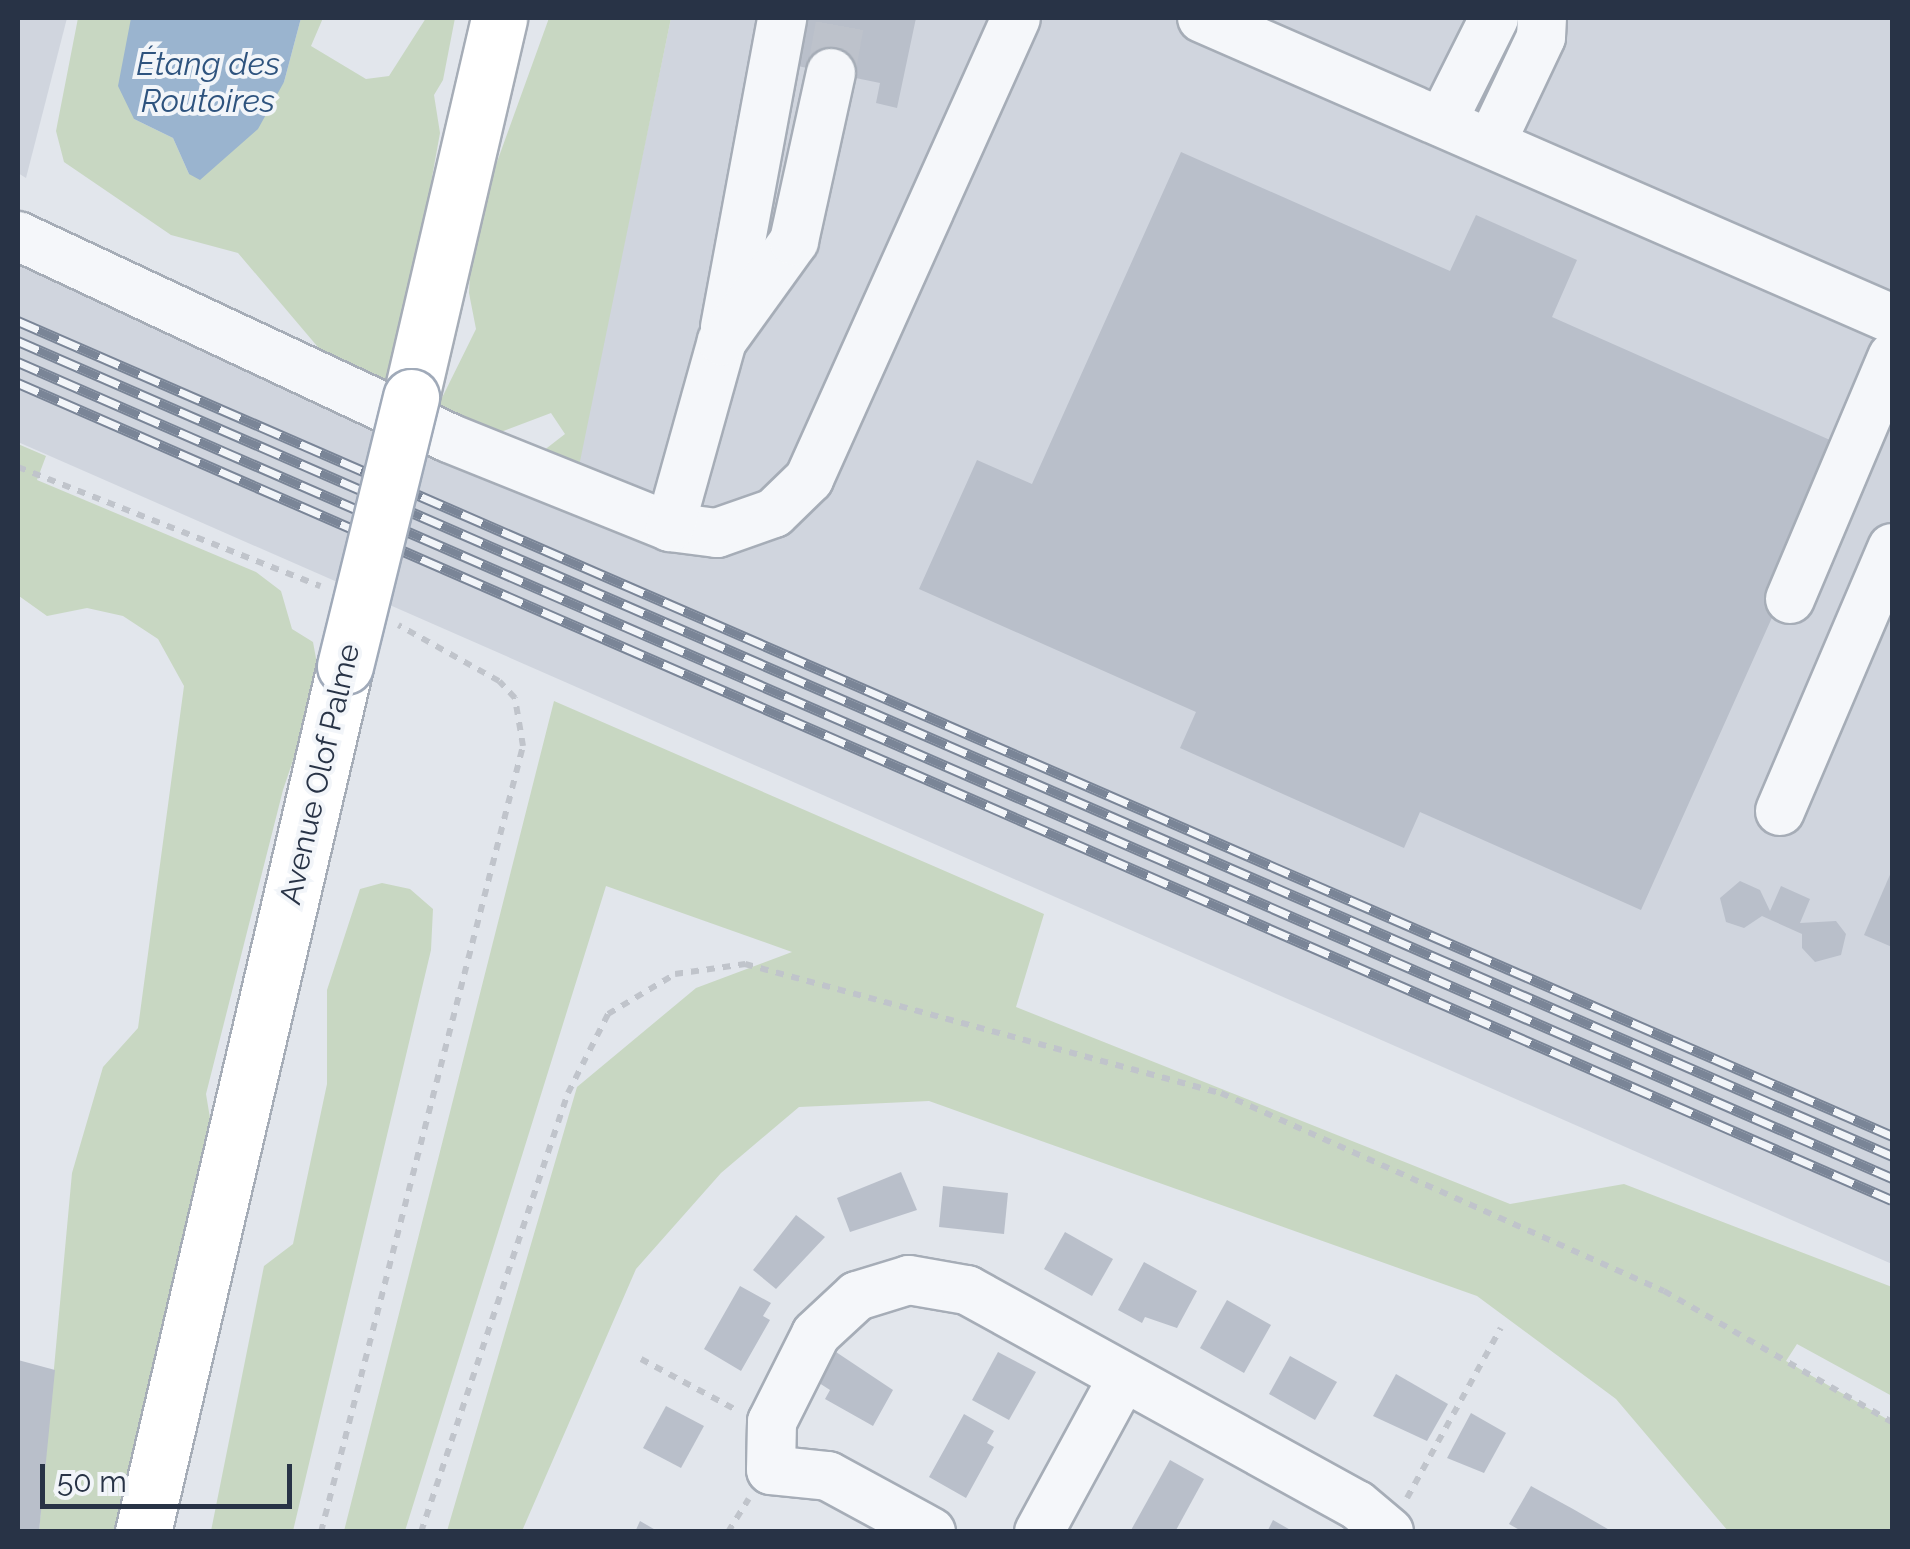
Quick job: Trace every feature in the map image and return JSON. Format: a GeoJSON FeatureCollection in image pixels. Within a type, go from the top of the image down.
{"type":"FeatureCollection","features":[{"type":"Feature","properties":{"kind":"main road","name":"Avenue Olof Palme"},"geometry":{"type":"LineString","coordinates":[[143,1532],[499,18]]}},
{"type":"Feature","properties":{"kind":"street"},"geometry":{"type":"LineString","coordinates":[[670,527],[722,341],[782,18]]}},
{"type":"Feature","properties":{"kind":"street"},"geometry":{"type":"LineString","coordinates":[[18,236],[449,438],[670,527],[717,533],[774,514],[809,479],[1016,18]]}},
{"type":"Feature","properties":{"kind":"street"},"geometry":{"type":"LineString","coordinates":[[1202,18],[1892,318]]}},
{"type":"Feature","properties":{"kind":"street"},"geometry":{"type":"LineString","coordinates":[[1442,122],[1494,18]]}},
{"type":"Feature","properties":{"kind":"street"},"geometry":{"type":"LineString","coordinates":[[1491,143],[1541,37],[1542,18]]}},
{"type":"Feature","properties":{"kind":"street"},"geometry":{"type":"LineString","coordinates":[[722,341],[794,241],[830,73]]}},
{"type":"Feature","properties":{"kind":"street"},"geometry":{"type":"LineString","coordinates":[[1790,598],[1892,357]]}},
{"type":"Feature","properties":{"kind":"street"},"geometry":{"type":"LineString","coordinates":[[1780,811],[1892,548]]}},
{"type":"Feature","properties":{"kind":"street"},"geometry":{"type":"LineString","coordinates":[[931,1532],[828,1476],[771,1470],[772,1422],[816,1334],[857,1296],[909,1280],[967,1290],[1357,1505],[1391,1531]]}},
{"type":"Feature","properties":{"kind":"street"},"geometry":{"type":"LineString","coordinates":[[1040,1532],[1123,1377]]}},
{"type":"Feature","properties":{"kind":"path"},"geometry":{"type":"LineString","coordinates":[[18,467],[338,595]]}},
{"type":"Feature","properties":{"kind":"path"},"geometry":{"type":"LineString","coordinates":[[321,1532],[523,746],[515,698],[499,680],[385,618]]}},
{"type":"Feature","properties":{"kind":"path"},"geometry":{"type":"LineString","coordinates":[[421,1532],[568,1093],[608,1014],[675,974],[745,964],[1221,1094],[1664,1292],[1892,1422]]}},
{"type":"Feature","properties":{"kind":"path"},"geometry":{"type":"LineString","coordinates":[[1391,1531],[1501,1328]]}},
{"type":"Feature","properties":{"kind":"path"},"geometry":{"type":"LineString","coordinates":[[640,1358],[734,1410],[772,1422]]}},
{"type":"Feature","properties":{"kind":"shaded area"},"geometry":{"type":"Polygon","coordinates":[[[18,18],[67,18],[26,178],[18,173],[18,18]]]}},
{"type":"Feature","properties":{"kind":"shaded area"},"geometry":{"type":"Polygon","coordinates":[[[671,18],[1892,18],[1892,1264],[18,442],[18,265],[569,508],[671,18]]]}},
{"type":"Feature","properties":{"kind":"green space"},"geometry":{"type":"Polygon","coordinates":[[[78,18],[131,18],[134,119],[173,138],[189,174],[284,82],[301,18],[323,18],[311,46],[366,79],[389,76],[426,18],[455,18],[443,80],[434,95],[440,133],[392,399],[345,379],[238,253],[171,235],[64,162],[56,131],[78,18]]]}},
{"type":"Feature","properties":{"kind":"green space"},"geometry":{"type":"Polygon","coordinates":[[[549,18],[671,18],[577,476],[534,458],[565,434],[551,413],[485,438],[433,416],[476,329],[469,293],[472,231],[549,18]]]}},
{"type":"Feature","properties":{"kind":"green space"},"geometry":{"type":"Polygon","coordinates":[[[18,444],[46,456],[37,480],[256,572],[281,591],[292,629],[313,642],[320,680],[283,790],[206,1094],[214,1142],[114,1531],[39,1531],[72,1173],[103,1067],[138,1028],[184,686],[158,639],[123,616],[87,608],[47,616],[19,596],[18,444]]]}},
{"type":"Feature","properties":{"kind":"green space"},"geometry":{"type":"Polygon","coordinates":[[[554,701],[1044,914],[1016,1007],[1510,1204],[1624,1184],[1892,1287],[1892,1396],[1797,1344],[1786,1361],[1892,1422],[1892,1531],[1728,1531],[1616,1399],[1477,1296],[929,1101],[799,1107],[721,1173],[636,1269],[522,1531],[447,1531],[577,1087],[696,988],[792,952],[606,886],[405,1531],[344,1531],[554,701]]]}},
{"type":"Feature","properties":{"kind":"green space"},"geometry":{"type":"Polygon","coordinates":[[[382,883],[410,889],[433,909],[431,950],[293,1531],[211,1531],[264,1266],[293,1244],[327,1084],[327,990],[360,889],[382,883]]]}},
{"type":"Feature","properties":{"kind":"water","name":"Étang des Routoires"},"geometry":{"type":"Polygon","coordinates":[[[131,18],[301,18],[284,82],[258,129],[200,180],[189,174],[173,138],[134,119],[118,86],[131,18]]]}},
{"type":"Feature","properties":{"kind":"building"},"geometry":{"type":"Polygon","coordinates":[[[792,18],[916,18],[897,108],[876,103],[880,83],[783,63],[792,18]]]}},
{"type":"Feature","properties":{"kind":"building"},"geometry":{"type":"Polygon","coordinates":[[[1181,152],[1450,271],[1476,215],[1577,260],[1552,317],[1848,448],[1641,910],[1420,812],[1404,848],[1180,748],[1196,712],[919,589],[977,460],[1032,484],[1181,152]]]}},
{"type":"Feature","properties":{"kind":"building"},"geometry":{"type":"Polygon","coordinates":[[[1892,870],[1892,947],[1864,935],[1892,870]]]}},
{"type":"Feature","properties":{"kind":"building"},"geometry":{"type":"Polygon","coordinates":[[[1740,881],[1760,890],[1770,911],[1781,886],[1810,899],[1800,923],[1836,921],[1846,934],[1841,955],[1815,962],[1802,948],[1802,934],[1762,916],[1744,928],[1726,922],[1720,898],[1740,881]]]}},
{"type":"Feature","properties":{"kind":"building"},"geometry":{"type":"Polygon","coordinates":[[[901,1172],[917,1210],[850,1232],[837,1198],[901,1172]]]}},
{"type":"Feature","properties":{"kind":"building"},"geometry":{"type":"Polygon","coordinates":[[[943,1186],[1008,1193],[1004,1234],[939,1227],[943,1186]]]}},
{"type":"Feature","properties":{"kind":"building"},"geometry":{"type":"Polygon","coordinates":[[[796,1215],[825,1237],[776,1289],[753,1270],[796,1215]]]}},
{"type":"Feature","properties":{"kind":"building"},"geometry":{"type":"Polygon","coordinates":[[[1065,1232],[1113,1259],[1092,1296],[1044,1269],[1065,1232]]]}},
{"type":"Feature","properties":{"kind":"building"},"geometry":{"type":"Polygon","coordinates":[[[1144,1262],[1197,1291],[1177,1328],[1145,1317],[1142,1323],[1118,1310],[1144,1262]]]}},
{"type":"Feature","properties":{"kind":"building"},"geometry":{"type":"Polygon","coordinates":[[[740,1286],[771,1303],[763,1316],[770,1320],[741,1371],[704,1349],[740,1286]]]}},
{"type":"Feature","properties":{"kind":"building"},"geometry":{"type":"Polygon","coordinates":[[[1227,1300],[1271,1325],[1244,1373],[1200,1348],[1227,1300]]]}},
{"type":"Feature","properties":{"kind":"building"},"geometry":{"type":"Polygon","coordinates":[[[833,1350],[893,1390],[873,1426],[825,1399],[830,1390],[816,1381],[833,1350]]]}},
{"type":"Feature","properties":{"kind":"building"},"geometry":{"type":"Polygon","coordinates":[[[998,1352],[1036,1372],[1009,1420],[972,1400],[998,1352]]]}},
{"type":"Feature","properties":{"kind":"building"},"geometry":{"type":"Polygon","coordinates":[[[1290,1356],[1337,1382],[1315,1420],[1269,1394],[1290,1356]]]}},
{"type":"Feature","properties":{"kind":"building"},"geometry":{"type":"Polygon","coordinates":[[[18,1360],[55,1370],[39,1532],[18,1532],[18,1360]]]}},
{"type":"Feature","properties":{"kind":"building"},"geometry":{"type":"Polygon","coordinates":[[[1396,1374],[1448,1404],[1427,1441],[1373,1416],[1396,1374]]]}},
{"type":"Feature","properties":{"kind":"building"},"geometry":{"type":"Polygon","coordinates":[[[666,1406],[704,1426],[681,1468],[643,1448],[666,1406]]]}},
{"type":"Feature","properties":{"kind":"building"},"geometry":{"type":"Polygon","coordinates":[[[1471,1413],[1506,1433],[1484,1473],[1447,1458],[1471,1413]]]}},
{"type":"Feature","properties":{"kind":"building"},"geometry":{"type":"Polygon","coordinates":[[[964,1414],[994,1431],[987,1443],[994,1447],[966,1498],[929,1477],[964,1414]]]}},
{"type":"Feature","properties":{"kind":"building"},"geometry":{"type":"Polygon","coordinates":[[[1170,1460],[1204,1479],[1175,1532],[1130,1532],[1170,1460]]]}},
{"type":"Feature","properties":{"kind":"building"},"geometry":{"type":"Polygon","coordinates":[[[1531,1486],[1613,1532],[1523,1532],[1509,1524],[1531,1486]]]}},
{"type":"Feature","properties":{"kind":"building"},"geometry":{"type":"Polygon","coordinates":[[[1273,1520],[1294,1532],[1267,1532],[1273,1520]]]}},
{"type":"Feature","properties":{"kind":"building"},"geometry":{"type":"Polygon","coordinates":[[[640,1521],[659,1532],[635,1532],[640,1521]]]}},
{"type":"Feature","properties":{"kind":"tunnel"},"geometry":{"type":"LineString","coordinates":[[831,73],[841,18]]}},
{"type":"Feature","properties":{"kind":"railway"},"geometry":{"type":"LineString","coordinates":[[18,321],[1892,1136]]}},
{"type":"Feature","properties":{"kind":"railway"},"geometry":{"type":"LineString","coordinates":[[18,341],[1892,1156]]}},
{"type":"Feature","properties":{"kind":"railway"},"geometry":{"type":"LineString","coordinates":[[18,362],[1892,1178]]}},
{"type":"Feature","properties":{"kind":"railway"},"geometry":{"type":"LineString","coordinates":[[18,383],[1892,1200]]}}]}
